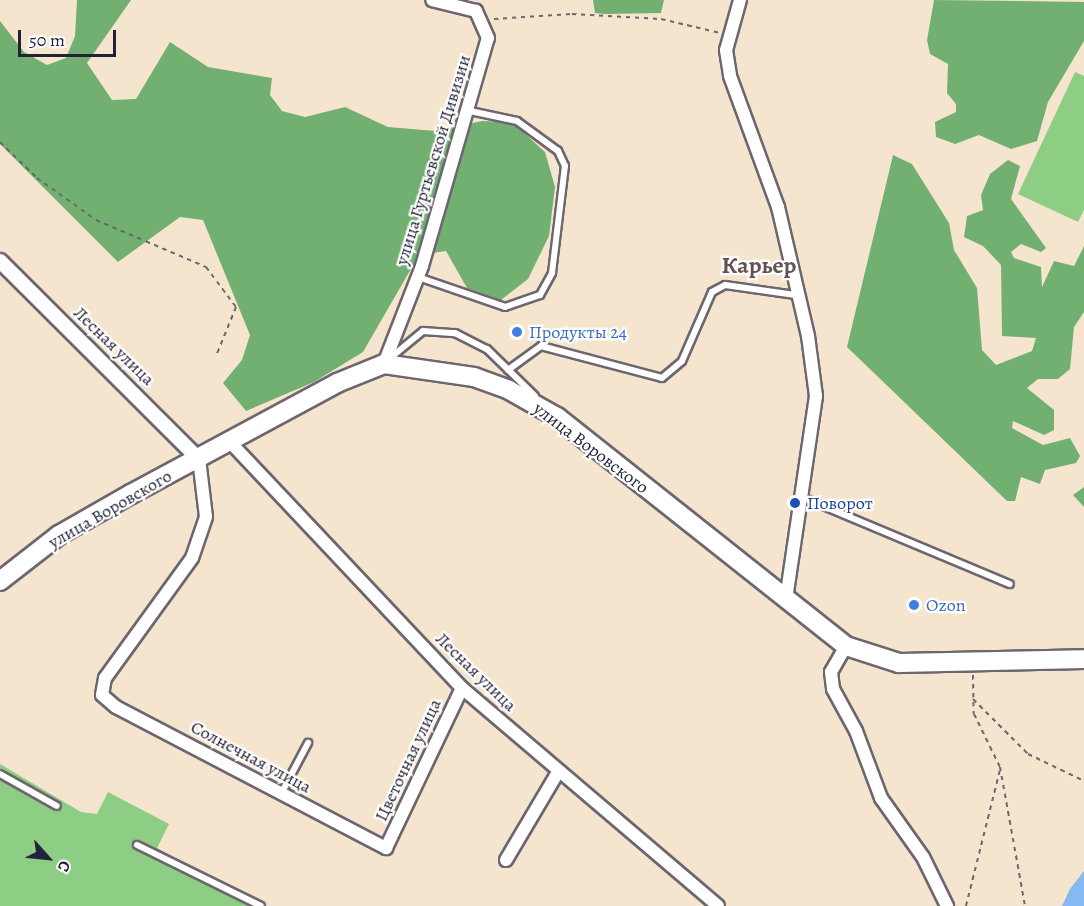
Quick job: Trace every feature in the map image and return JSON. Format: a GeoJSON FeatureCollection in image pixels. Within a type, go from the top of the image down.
{"type":"FeatureCollection","features":[{"type":"Feature","properties":{"kind":"main road","name":"улица Воровского"},"geometry":{"type":"LineString","coordinates":[[0,581],[59,536],[337,383],[384,364],[474,377],[557,417],[846,646],[899,663],[1084,659]]}},
{"type":"Feature","properties":{"kind":"street"},"geometry":{"type":"LineString","coordinates":[[432,0],[476,11],[483,22]]}},
{"type":"Feature","properties":{"kind":"street"},"geometry":{"type":"LineString","coordinates":[[740,0],[728,36],[730,76],[778,207],[795,295],[808,336],[816,396],[804,498],[786,599]]}},
{"type":"Feature","properties":{"kind":"street","name":"улица Гуртьевской Дивизии"},"geometry":{"type":"LineString","coordinates":[[384,364],[417,277],[470,111],[488,38],[483,22]]}},
{"type":"Feature","properties":{"kind":"street","name":"Лесная улица"},"geometry":{"type":"LineString","coordinates":[[0,261],[199,459]]}},
{"type":"Feature","properties":{"kind":"street","name":"Лесная улица"},"geometry":{"type":"LineString","coordinates":[[230,442],[462,688],[718,906]]}},
{"type":"Feature","properties":{"kind":"street","name":"Солнечная улица"},"geometry":{"type":"LineString","coordinates":[[199,459],[206,517],[192,558],[125,647],[105,678],[102,695],[281,794],[386,848]]}},
{"type":"Feature","properties":{"kind":"street"},"geometry":{"type":"LineString","coordinates":[[846,646],[831,672],[833,689],[856,731],[881,798],[923,857],[947,906]]}},
{"type":"Feature","properties":{"kind":"street","name":"Цветочная улица"},"geometry":{"type":"LineString","coordinates":[[386,848],[462,688]]}},
{"type":"Feature","properties":{"kind":"street"},"geometry":{"type":"LineString","coordinates":[[506,860],[558,772]]}},
{"type":"Feature","properties":{"kind":"lane"},"geometry":{"type":"LineString","coordinates":[[417,277],[504,307],[540,295],[552,273],[565,166],[558,151],[517,121],[470,111]]}},
{"type":"Feature","properties":{"kind":"lane"},"geometry":{"type":"LineString","coordinates":[[508,370],[541,346],[662,378],[682,361],[712,292],[725,285],[795,295]]}},
{"type":"Feature","properties":{"kind":"lane"},"geometry":{"type":"LineString","coordinates":[[384,364],[423,331],[444,332],[487,350],[557,417]]}},
{"type":"Feature","properties":{"kind":"lane"},"geometry":{"type":"LineString","coordinates":[[804,498],[1010,584]]}},
{"type":"Feature","properties":{"kind":"lane"},"geometry":{"type":"LineString","coordinates":[[281,794],[308,743]]}},
{"type":"Feature","properties":{"kind":"lane"},"geometry":{"type":"LineString","coordinates":[[0,774],[57,806]]}},
{"type":"Feature","properties":{"kind":"lane"},"geometry":{"type":"LineString","coordinates":[[137,846],[261,906]]}},
{"type":"Feature","properties":{"kind":"path"},"geometry":{"type":"LineString","coordinates":[[483,22],[505,15],[661,19],[728,36]]}},
{"type":"Feature","properties":{"kind":"path"},"geometry":{"type":"LineString","coordinates":[[0,142],[37,178],[96,220],[206,267],[236,307],[216,356]]}},
{"type":"Feature","properties":{"kind":"path"},"geometry":{"type":"LineString","coordinates":[[972,661],[973,699],[982,738],[1000,767],[1025,906]]}},
{"type":"Feature","properties":{"kind":"path"},"geometry":{"type":"LineString","coordinates":[[973,699],[1028,754],[1084,781]]}},
{"type":"Feature","properties":{"kind":"path"},"geometry":{"type":"LineString","coordinates":[[966,906],[984,850],[1000,767]]}},
{"type":"Feature","properties":{"kind":"green space"},"geometry":{"type":"Polygon","coordinates":[[[77,0],[131,0],[87,63],[112,100],[136,99],[170,42],[208,67],[272,78],[270,95],[282,111],[305,117],[345,107],[388,127],[436,131],[482,121],[512,122],[545,152],[555,187],[549,236],[528,279],[501,300],[467,288],[446,251],[419,255],[363,352],[314,382],[246,411],[223,383],[242,360],[250,335],[203,220],[180,217],[118,262],[0,144],[0,21],[24,52],[47,65],[66,58],[75,36],[77,0]]]}},
{"type":"Feature","properties":{"kind":"green space"},"geometry":{"type":"Polygon","coordinates":[[[593,0],[664,0],[661,13],[605,14],[595,13],[593,0]]]}},
{"type":"Feature","properties":{"kind":"green space"},"geometry":{"type":"Polygon","coordinates":[[[934,0],[1084,2],[1084,41],[1048,102],[1037,141],[1011,149],[979,135],[955,144],[936,137],[935,122],[956,112],[956,104],[947,93],[948,64],[930,54],[927,40],[934,0]]]}},
{"type":"Feature","properties":{"kind":"green space"},"geometry":{"type":"Polygon","coordinates":[[[1075,72],[1084,76],[1084,210],[1078,222],[1018,194],[1075,72]]]}},
{"type":"Feature","properties":{"kind":"green space"},"geometry":{"type":"Polygon","coordinates":[[[893,155],[912,164],[949,223],[954,250],[977,288],[982,350],[996,365],[1032,351],[1036,338],[1002,336],[1001,265],[983,246],[964,237],[967,216],[983,210],[981,195],[990,174],[1008,160],[1020,166],[1011,199],[1046,248],[1041,252],[1021,244],[1011,252],[1014,258],[1041,267],[1042,287],[1054,261],[1074,266],[1084,246],[1084,312],[1074,327],[1070,369],[1058,379],[1038,379],[1027,388],[1054,410],[1054,430],[1044,435],[1013,421],[1012,428],[1043,445],[1070,438],[1080,456],[1076,463],[1045,470],[1040,484],[1021,477],[1015,501],[1007,501],[847,347],[893,155]]]}},
{"type":"Feature","properties":{"kind":"green space"},"geometry":{"type":"Polygon","coordinates":[[[1084,487],[1084,507],[1073,495],[1084,487]]]}},
{"type":"Feature","properties":{"kind":"green space"},"geometry":{"type":"Polygon","coordinates":[[[0,764],[81,812],[97,814],[108,792],[169,824],[157,848],[266,906],[0,906],[0,764]]]}},
{"type":"Feature","properties":{"kind":"water"},"geometry":{"type":"Polygon","coordinates":[[[1084,871],[1084,906],[1062,906],[1070,889],[1084,871]]]}},
{"type":"Feature","properties":{"kind":"place","name":"Продукты 24"},"geometry":{"type":"Point","coordinates":[517,332]}},
{"type":"Feature","properties":{"kind":"place","name":"Поворот"},"geometry":{"type":"Point","coordinates":[795,503]}},
{"type":"Feature","properties":{"kind":"place","name":"Ozon"},"geometry":{"type":"Point","coordinates":[914,605]}},
{"type":"Feature","properties":{"kind":"district","name":"Карьер"},"geometry":{"type":"Point","coordinates":[759,266]}}]}
